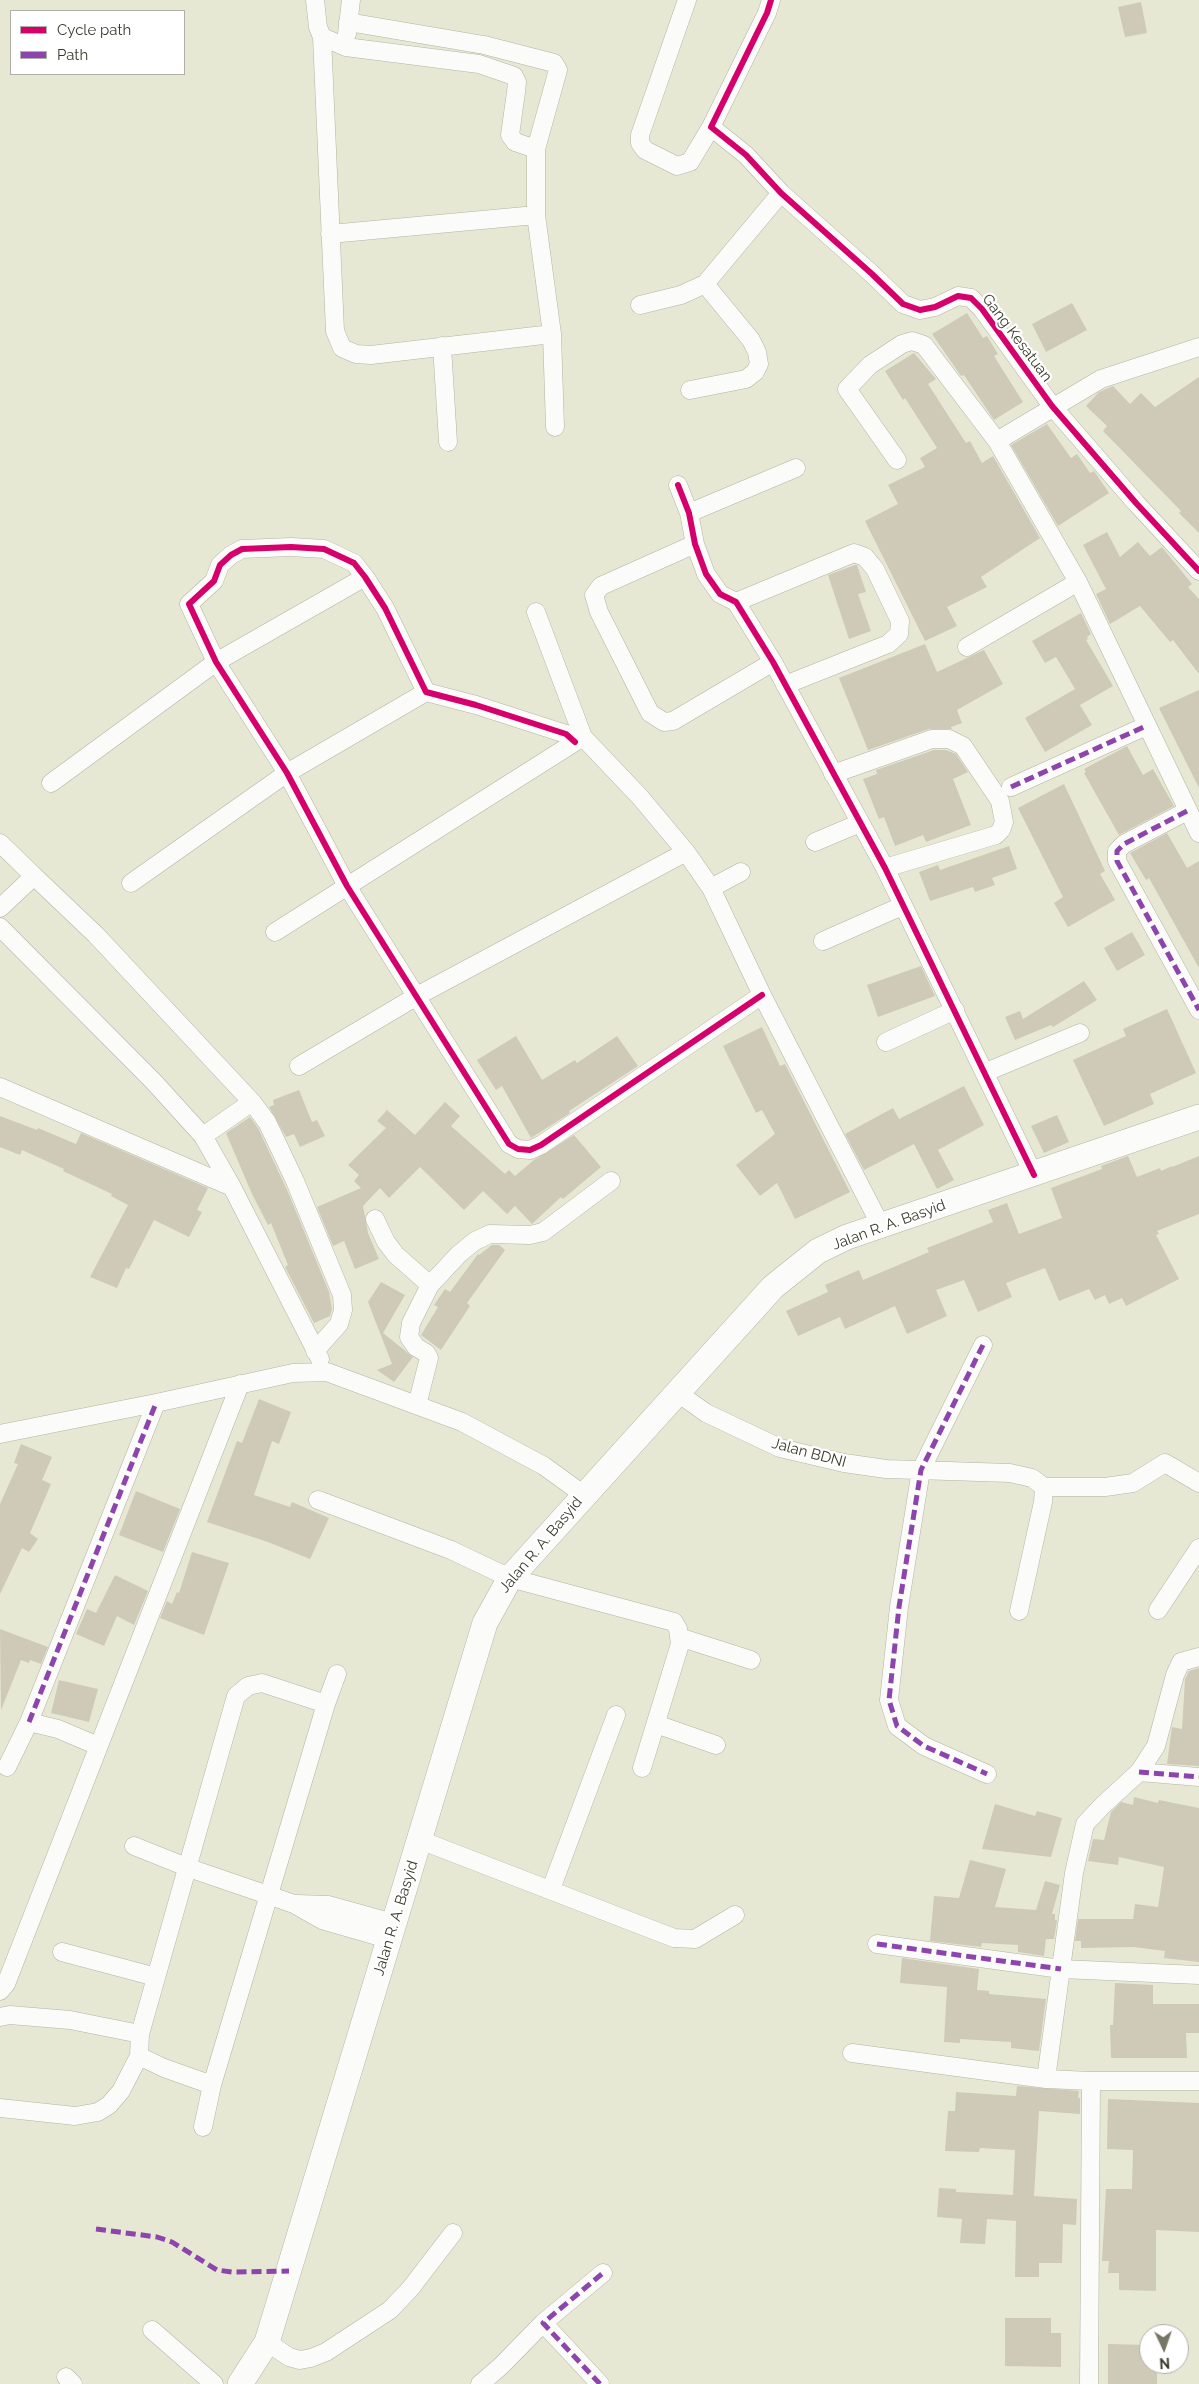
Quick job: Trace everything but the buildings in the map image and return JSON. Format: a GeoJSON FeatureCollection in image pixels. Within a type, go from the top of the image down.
{"type":"FeatureCollection","features":[{"type":"Feature","properties":{"kind":"main road","name":"Jalan R. A. Basyid"},"geometry":{"type":"LineString","coordinates":[[240,2384],[267,2342],[484,1623],[510,1578],[774,1287],[818,1251],[881,1226],[1199,1117]]}},
{"type":"Feature","properties":{"kind":"street"},"geometry":{"type":"LineString","coordinates":[[315,0],[318,27],[322,37],[335,331],[342,348],[356,354],[371,355],[552,334]]}},
{"type":"Feature","properties":{"kind":"street"},"geometry":{"type":"LineString","coordinates":[[346,47],[351,0]]}},
{"type":"Feature","properties":{"kind":"street"},"geometry":{"type":"LineString","coordinates":[[687,0],[640,135],[640,143],[645,150],[676,166],[690,162],[711,128],[771,0]]}},
{"type":"Feature","properties":{"kind":"street"},"geometry":{"type":"LineString","coordinates":[[348,22],[484,45],[554,63],[558,70],[536,149],[536,215],[552,334],[555,427]]}},
{"type":"Feature","properties":{"kind":"street"},"geometry":{"type":"LineString","coordinates":[[322,37],[346,47],[479,64],[514,76],[517,82],[510,135],[515,142],[536,149]]}},
{"type":"Feature","properties":{"kind":"street","name":"Gang Kesatuan"},"geometry":{"type":"LineString","coordinates":[[711,128],[746,155],[781,193],[903,304],[920,310],[935,307],[958,296],[971,298],[982,309],[1052,406],[1136,503],[1199,571]]}},
{"type":"Feature","properties":{"kind":"street"},"geometry":{"type":"LineString","coordinates":[[640,306],[666,300],[705,284],[781,193]]}},
{"type":"Feature","properties":{"kind":"street"},"geometry":{"type":"LineString","coordinates":[[330,234],[536,215]]}},
{"type":"Feature","properties":{"kind":"street"},"geometry":{"type":"LineString","coordinates":[[690,390],[746,379],[755,372],[759,364],[757,352],[751,340],[705,284]]}},
{"type":"Feature","properties":{"kind":"street"},"geometry":{"type":"LineString","coordinates":[[897,460],[847,389],[870,365],[902,344],[912,341],[924,345],[997,441],[1078,582],[1199,833]]}},
{"type":"Feature","properties":{"kind":"street"},"geometry":{"type":"LineString","coordinates":[[442,346],[448,442]]}},
{"type":"Feature","properties":{"kind":"street"},"geometry":{"type":"LineString","coordinates":[[997,441],[1052,406],[1101,379],[1156,363],[1199,347]]}},
{"type":"Feature","properties":{"kind":"street"},"geometry":{"type":"LineString","coordinates":[[688,513],[796,468]]}},
{"type":"Feature","properties":{"kind":"street"},"geometry":{"type":"LineString","coordinates":[[678,485],[706,574],[720,594],[736,602],[773,662],[885,868],[902,906],[956,1010],[1034,1175]]}},
{"type":"Feature","properties":{"kind":"street"},"geometry":{"type":"LineString","coordinates":[[695,544],[601,586],[594,596],[599,612],[650,713],[664,722],[681,717],[773,662]]}},
{"type":"Feature","properties":{"kind":"street"},"geometry":{"type":"LineString","coordinates":[[426,692],[385,608],[365,577],[354,563],[324,549],[291,546],[242,550],[231,555],[220,565],[214,581],[189,606],[216,662],[287,773],[347,886],[417,996],[502,1136],[509,1144],[518,1149],[530,1150],[554,1137],[762,995]]}},
{"type":"Feature","properties":{"kind":"street"},"geometry":{"type":"LineString","coordinates":[[736,602],[854,553],[865,556],[875,569],[900,621],[899,634],[888,644],[785,685]]}},
{"type":"Feature","properties":{"kind":"street"},"geometry":{"type":"LineString","coordinates":[[51,783],[216,662],[365,577]]}},
{"type":"Feature","properties":{"kind":"street"},"geometry":{"type":"LineString","coordinates":[[968,647],[1078,582]]}},
{"type":"Feature","properties":{"kind":"street"},"geometry":{"type":"LineString","coordinates":[[536,612],[579,739]]}},
{"type":"Feature","properties":{"kind":"street"},"geometry":{"type":"LineString","coordinates":[[131,883],[287,773],[426,692],[476,705],[579,739],[640,797],[686,852],[711,888],[762,995],[881,1226]]}},
{"type":"Feature","properties":{"kind":"street"},"geometry":{"type":"LineString","coordinates":[[1011,787],[1146,726]]}},
{"type":"Feature","properties":{"kind":"street"},"geometry":{"type":"LineString","coordinates":[[275,932],[579,739]]}},
{"type":"Feature","properties":{"kind":"street"},"geometry":{"type":"LineString","coordinates":[[833,774],[932,739],[949,739],[962,746],[1000,801],[1004,822],[1001,830],[996,835],[885,868]]}},
{"type":"Feature","properties":{"kind":"street"},"geometry":{"type":"LineString","coordinates":[[1187,811],[1124,844],[1117,852],[1117,860],[1199,1010]]}},
{"type":"Feature","properties":{"kind":"street"},"geometry":{"type":"LineString","coordinates":[[815,842],[860,823]]}},
{"type":"Feature","properties":{"kind":"street"},"geometry":{"type":"LineString","coordinates":[[0,843],[96,935],[252,1102],[267,1122],[295,1181],[342,1295],[344,1310],[339,1324],[315,1351]]}},
{"type":"Feature","properties":{"kind":"street"},"geometry":{"type":"LineString","coordinates":[[299,1066],[417,996],[686,852]]}},
{"type":"Feature","properties":{"kind":"street"},"geometry":{"type":"LineString","coordinates":[[711,888],[741,872]]}},
{"type":"Feature","properties":{"kind":"street"},"geometry":{"type":"LineString","coordinates":[[0,908],[34,876]]}},
{"type":"Feature","properties":{"kind":"street"},"geometry":{"type":"LineString","coordinates":[[823,941],[902,906]]}},
{"type":"Feature","properties":{"kind":"street"},"geometry":{"type":"LineString","coordinates":[[0,927],[154,1082],[203,1136],[232,1187],[315,1351],[328,1372]]}},
{"type":"Feature","properties":{"kind":"street"},"geometry":{"type":"LineString","coordinates":[[886,1042],[956,1010]]}},
{"type":"Feature","properties":{"kind":"street"},"geometry":{"type":"LineString","coordinates":[[986,1072],[1080,1032]]}},
{"type":"Feature","properties":{"kind":"street"},"geometry":{"type":"LineString","coordinates":[[2,1087],[232,1187]]}},
{"type":"Feature","properties":{"kind":"street"},"geometry":{"type":"LineString","coordinates":[[203,1136],[252,1102]]}},
{"type":"Feature","properties":{"kind":"street"},"geometry":{"type":"LineString","coordinates":[[417,1405],[429,1358],[426,1353],[416,1347],[409,1337],[411,1323],[430,1285],[459,1254],[475,1241],[490,1234],[530,1235],[543,1232],[611,1181]]}},
{"type":"Feature","properties":{"kind":"street"},"geometry":{"type":"LineString","coordinates":[[375,1219],[386,1242],[396,1255],[430,1285]]}},
{"type":"Feature","properties":{"kind":"street"},"geometry":{"type":"LineString","coordinates":[[983,1345],[922,1470],[899,1607],[889,1700],[897,1726],[924,1746],[987,1774]]}},
{"type":"Feature","properties":{"kind":"street"},"geometry":{"type":"LineString","coordinates":[[0,1434],[293,1373],[328,1372],[462,1422],[544,1466],[584,1495]]}},
{"type":"Feature","properties":{"kind":"street"},"geometry":{"type":"LineString","coordinates":[[0,1991],[6,1984],[240,1384]]}},
{"type":"Feature","properties":{"kind":"street","name":"Jalan BDNI"},"geometry":{"type":"LineString","coordinates":[[678,1393],[706,1413],[780,1448],[844,1463],[886,1469],[1010,1473],[1032,1478],[1044,1488]]}},
{"type":"Feature","properties":{"kind":"street"},"geometry":{"type":"LineString","coordinates":[[7,1767],[30,1722],[156,1403]]}},
{"type":"Feature","properties":{"kind":"street"},"geometry":{"type":"LineString","coordinates":[[1019,1611],[1043,1502],[1044,1488],[1120,1486],[1133,1483],[1165,1463],[1199,1483]]}},
{"type":"Feature","properties":{"kind":"street"},"geometry":{"type":"LineString","coordinates":[[318,1500],[451,1550],[510,1578],[674,1622],[680,1644],[642,1768]]}},
{"type":"Feature","properties":{"kind":"street"},"geometry":{"type":"LineString","coordinates":[[1158,1610],[1199,1548]]}},
{"type":"Feature","properties":{"kind":"street"},"geometry":{"type":"LineString","coordinates":[[679,1637],[751,1660]]}},
{"type":"Feature","properties":{"kind":"street"},"geometry":{"type":"LineString","coordinates":[[1046,2079],[1074,1873],[1085,1824],[1103,1804],[1139,1772],[1156,1746],[1175,1675],[1181,1662],[1199,1657]]}},
{"type":"Feature","properties":{"kind":"street"},"geometry":{"type":"LineString","coordinates":[[203,2127],[212,2085],[326,1704],[337,1674]]}},
{"type":"Feature","properties":{"kind":"street"},"geometry":{"type":"LineString","coordinates":[[0,2108],[75,2116],[98,2112],[109,2106],[121,2091],[139,2056],[140,2034],[236,1696],[248,1686],[262,1684],[326,1704]]}},
{"type":"Feature","properties":{"kind":"street"},"geometry":{"type":"LineString","coordinates":[[551,1889],[616,1715]]}},
{"type":"Feature","properties":{"kind":"street"},"geometry":{"type":"LineString","coordinates":[[30,1722],[58,1729],[98,1746]]}},
{"type":"Feature","properties":{"kind":"street"},"geometry":{"type":"LineString","coordinates":[[656,1724],[716,1745]]}},
{"type":"Feature","properties":{"kind":"street"},"geometry":{"type":"LineString","coordinates":[[1139,1772],[1199,1777]]}},
{"type":"Feature","properties":{"kind":"street"},"geometry":{"type":"LineString","coordinates":[[420,1840],[674,1938],[695,1939],[735,1915]]}},
{"type":"Feature","properties":{"kind":"street"},"geometry":{"type":"LineString","coordinates":[[134,1846],[188,1868],[294,1904],[328,1905],[391,1931]]}},
{"type":"Feature","properties":{"kind":"street"},"geometry":{"type":"LineString","coordinates":[[877,1944],[1061,1969],[1199,1975]]}},
{"type":"Feature","properties":{"kind":"street"},"geometry":{"type":"LineString","coordinates":[[62,1952],[156,1977]]}},
{"type":"Feature","properties":{"kind":"street"},"geometry":{"type":"LineString","coordinates":[[0,2017],[10,2015],[70,2020],[140,2034]]}},
{"type":"Feature","properties":{"kind":"street"},"geometry":{"type":"LineString","coordinates":[[852,2053],[1046,2079],[1199,2081]]}},
{"type":"Feature","properties":{"kind":"street"},"geometry":{"type":"LineString","coordinates":[[139,2056],[164,2068],[212,2085]]}},
{"type":"Feature","properties":{"kind":"street"},"geometry":{"type":"LineString","coordinates":[[1089,2384],[1091,2081]]}},
{"type":"Feature","properties":{"kind":"street"},"geometry":{"type":"LineString","coordinates":[[267,2342],[289,2357],[300,2360],[326,2352],[390,2310],[410,2289],[453,2233]]}},
{"type":"Feature","properties":{"kind":"street"},"geometry":{"type":"LineString","coordinates":[[480,2384],[544,2323],[603,2273]]}},
{"type":"Feature","properties":{"kind":"street"},"geometry":{"type":"LineString","coordinates":[[544,2323],[600,2384]]}},
{"type":"Feature","properties":{"kind":"street"},"geometry":{"type":"LineString","coordinates":[[152,2330],[214,2384]]}},
{"type":"Feature","properties":{"kind":"marked path"},"geometry":{"type":"LineString","coordinates":[[1011,787],[1146,726]]}},
{"type":"Feature","properties":{"kind":"marked path"},"geometry":{"type":"LineString","coordinates":[[1187,811],[1124,844],[1117,851],[1117,861],[1199,1010]]}},
{"type":"Feature","properties":{"kind":"marked path"},"geometry":{"type":"LineString","coordinates":[[983,1345],[921,1470],[899,1607],[889,1700],[897,1726],[924,1746],[987,1774]]}},
{"type":"Feature","properties":{"kind":"marked path"},"geometry":{"type":"LineString","coordinates":[[29,1722],[156,1403]]}},
{"type":"Feature","properties":{"kind":"marked path"},"geometry":{"type":"LineString","coordinates":[[1139,1772],[1199,1777]]}},
{"type":"Feature","properties":{"kind":"marked path"},"geometry":{"type":"LineString","coordinates":[[877,1944],[1061,1969]]}},
{"type":"Feature","properties":{"kind":"marked path"},"geometry":{"type":"LineString","coordinates":[[96,2229],[157,2237],[172,2242],[217,2270],[232,2272],[289,2271]]}},
{"type":"Feature","properties":{"kind":"marked path"},"geometry":{"type":"LineString","coordinates":[[600,2384],[543,2323],[603,2273]]}},
{"type":"Feature","properties":{"kind":"cycle path"},"geometry":{"type":"LineString","coordinates":[[771,0],[767,13],[711,127],[746,155],[781,193],[903,304],[920,310],[935,307],[958,296],[971,298],[982,309],[1052,406],[1136,503],[1199,571]]}},
{"type":"Feature","properties":{"kind":"cycle path"},"geometry":{"type":"LineString","coordinates":[[678,485],[689,513],[695,544],[706,574],[720,594],[736,602],[773,662],[885,868],[1034,1175]]}},
{"type":"Feature","properties":{"kind":"cycle path"},"geometry":{"type":"LineString","coordinates":[[575,742],[566,734],[476,705],[426,692],[385,608],[365,577],[354,563],[324,549],[291,547],[242,549],[231,555],[220,565],[214,581],[189,604],[216,662],[287,773],[347,886],[509,1144],[518,1149],[530,1150],[541,1145],[762,995]]}}]}
